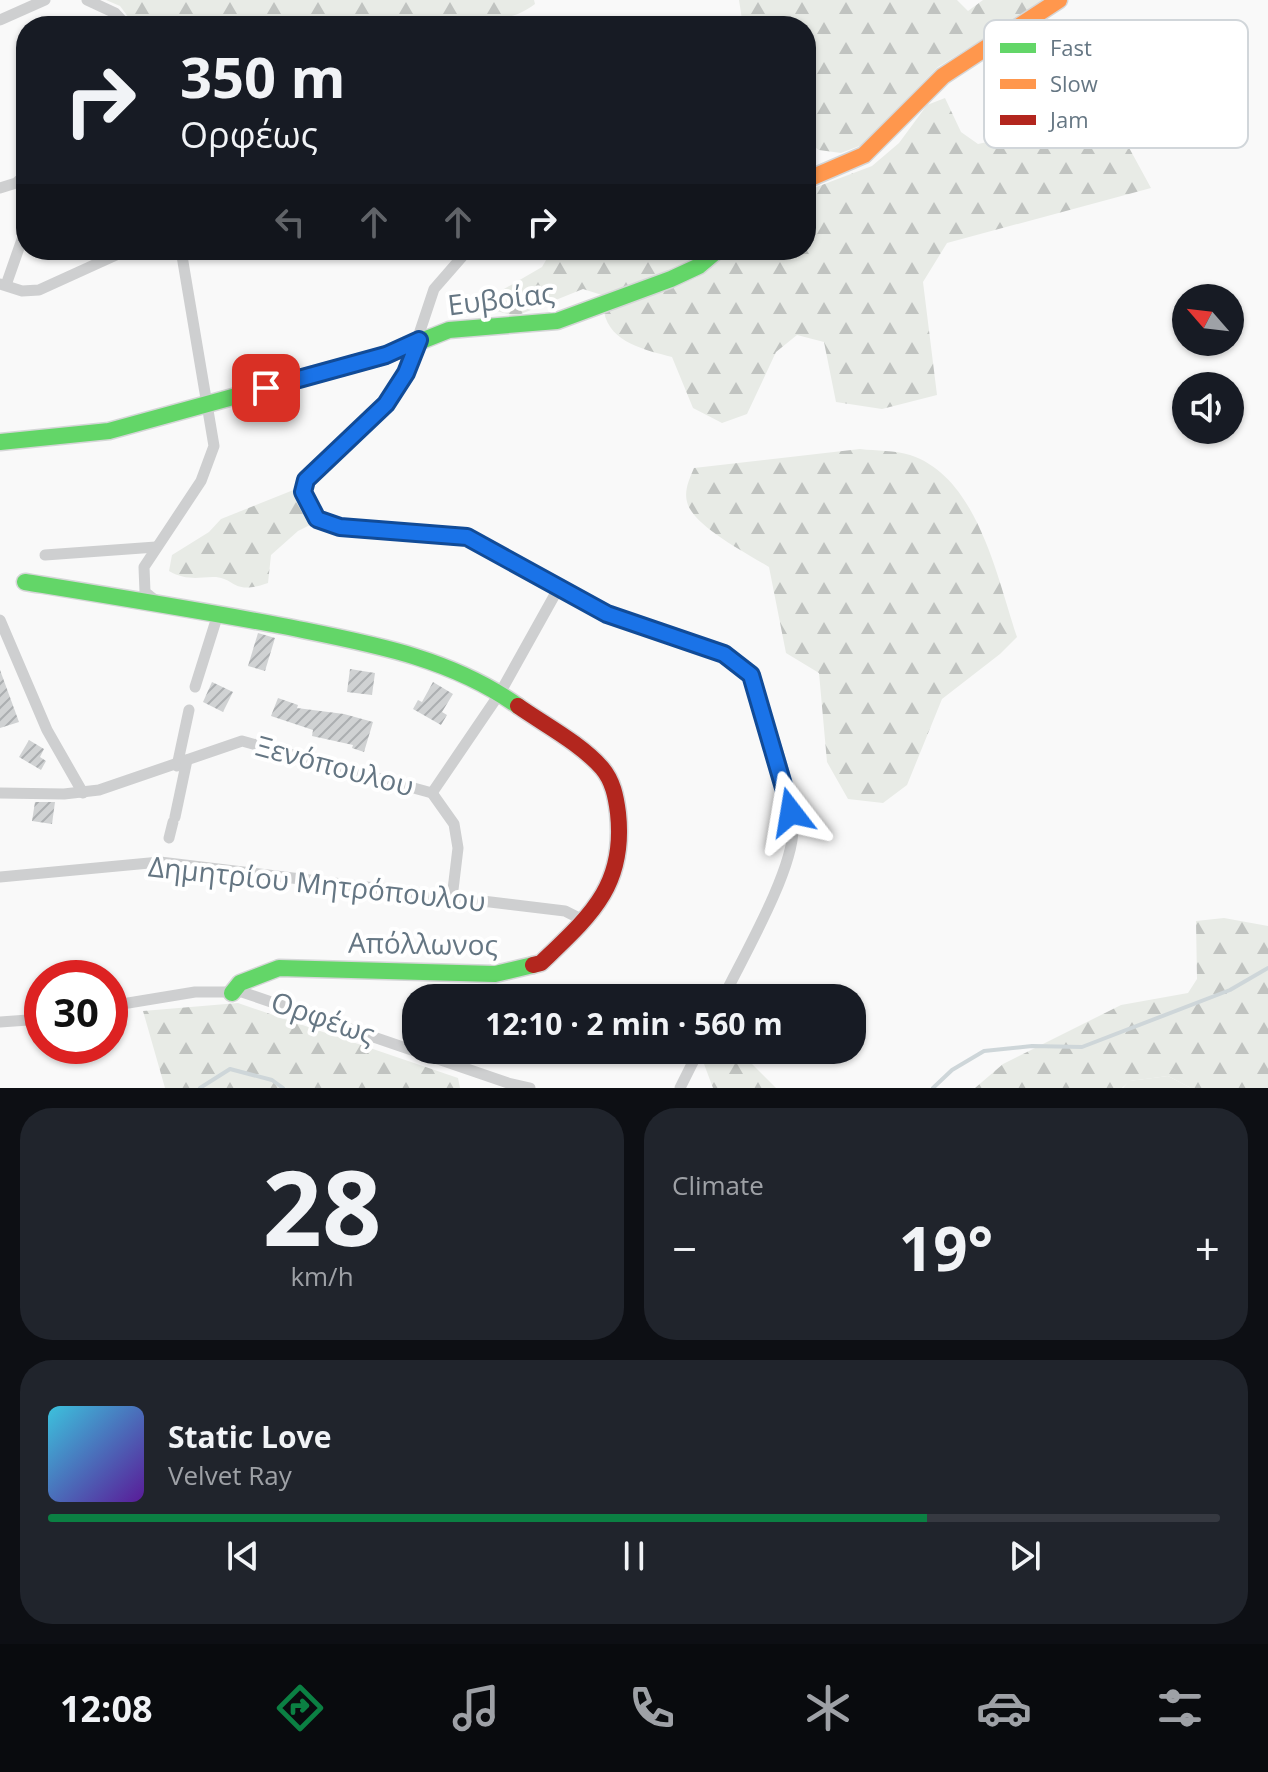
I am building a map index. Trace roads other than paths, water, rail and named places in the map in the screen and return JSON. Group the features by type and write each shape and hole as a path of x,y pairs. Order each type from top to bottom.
{"street":[{"path":"0,20 45,0"},
{"path":"87,0 118,16"},
{"path":"1028,20 1059,0"},
{"path":"816,176 864,155 943,76 984,49"},
{"path":"16,252 3,284 22,291 39,290 105,260"},
{"path":"164,606 145,592 142,579 144,567 201,481 214,446 183,260"},
{"path":"459,260 434,289 406,373 386,404 306,480 303,492 307,504 317,519 326,524 467,537 558,589 624,621 705,645 741,664 751,675 787,791 793,831 783,871 730,984"},
{"name":"Ευβοίας","path":"0,442 95,434 386,355 457,328 557,321 671,279 706,260"},
{"path":"45,555 156,547"},
{"name":"Απόλλωνος","path":"25,582 218,614 411,652 500,693 587,755 603,769 615,791 621,842 616,869 603,898 585,921 541,963 520,971 495,974 279,968 240,983 232,993"},
{"path":"432,793 500,693 558,589"},
{"path":"195,687 218,614"},
{"path":"0,620 47,730 83,793"},
{"path":"169,838 189,710"},
{"name":"Ξενόπουλου","path":"0,793 83,793 242,741 432,793 454,824 458,848 452,898"},
{"name":"Δημητρίου Μητρόπουλου","path":"0,877 160,862 565,911 585,921"},
{"name":"Ορφέως","path":"128,1003 195,992 259,996 530,1088"},
{"path":"0,1022 24,1020"},
{"path":"680,1088 692,1064"}],"waterway":[{"path":"933,1088 952,1070 984,1051 1032,1046 1082,1047 1230,990 1268,968"},
{"path":"200,1088 230,1069 272,1080 283,1088"}]}
